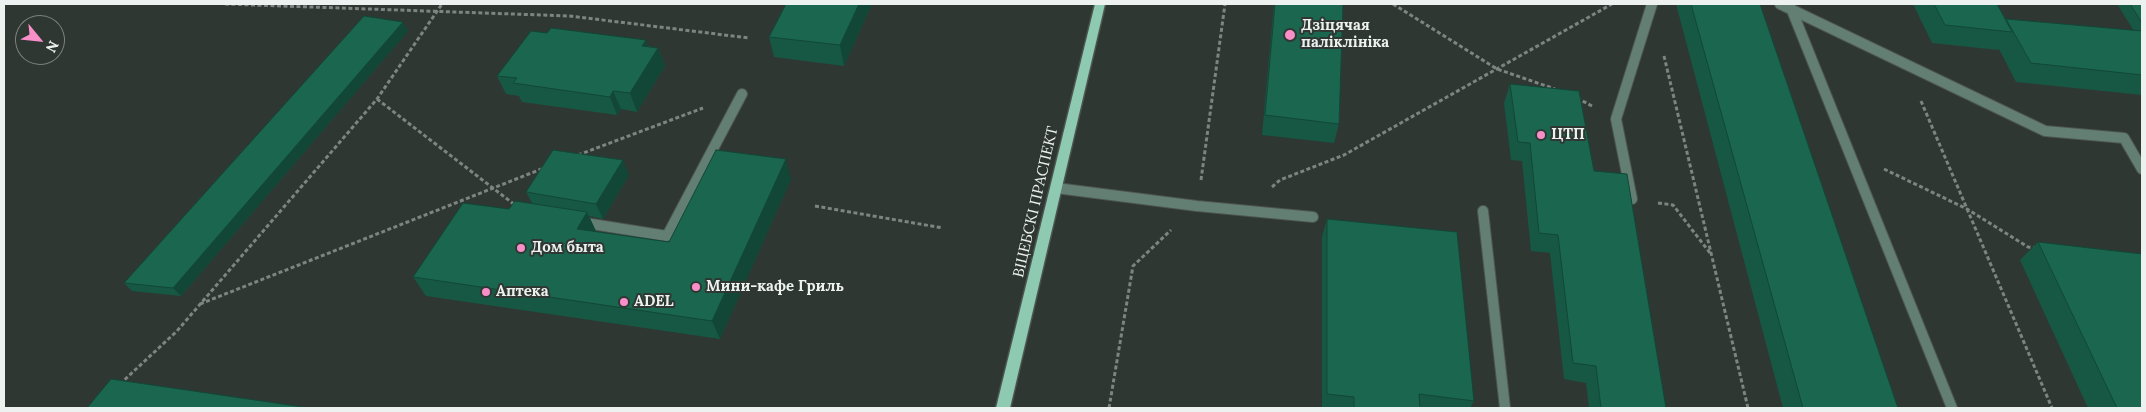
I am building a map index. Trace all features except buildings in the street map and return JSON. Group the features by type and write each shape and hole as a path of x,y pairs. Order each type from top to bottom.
{"main road":[{"name":"ВІЦЕБСКІ ПРАСПЕКТ","path":"1003,408 1100,4"}],"lane":[{"path":"1632,199 1616,119 1652,4"},
{"path":"1780,4 2045,131 2124,138 2142,169"},
{"path":"1791,8 1952,408"},
{"path":"564,219 667,236 742,94"},
{"path":"1056,188 1245,211 1313,217"},
{"path":"1483,211 1505,408"}],"path":[{"path":"226,4 570,16 749,38"},
{"path":"114,389 177,330 377,99 442,4"},
{"path":"1393,4 1496,69 1557,90"},
{"path":"1245,211 1280,180 1344,155 1612,4"},
{"path":"1663,52 1748,408"},
{"path":"1905,64 2052,408"},
{"path":"575,156 742,94"},
{"path":"1574,96 1616,119"},
{"path":"377,99 520,208"},
{"path":"1849,153 1967,209 2028,247 2037,249"},
{"path":"200,304 548,166"},
{"path":"1632,199 1674,205 1712,254"},
{"path":"815,206 943,228"}],"place":[{"name":"Дзіцячая паліклініка","path":"1290,35"},
{"name":"ЦТП","path":"1541,135"},
{"name":"Дом быта","path":"521,248"},
{"name":"Мини-кафе Гриль","path":"696,287"},
{"name":"Аптека","path":"486,292"},
{"name":"ADEL","path":"624,302"}]}
